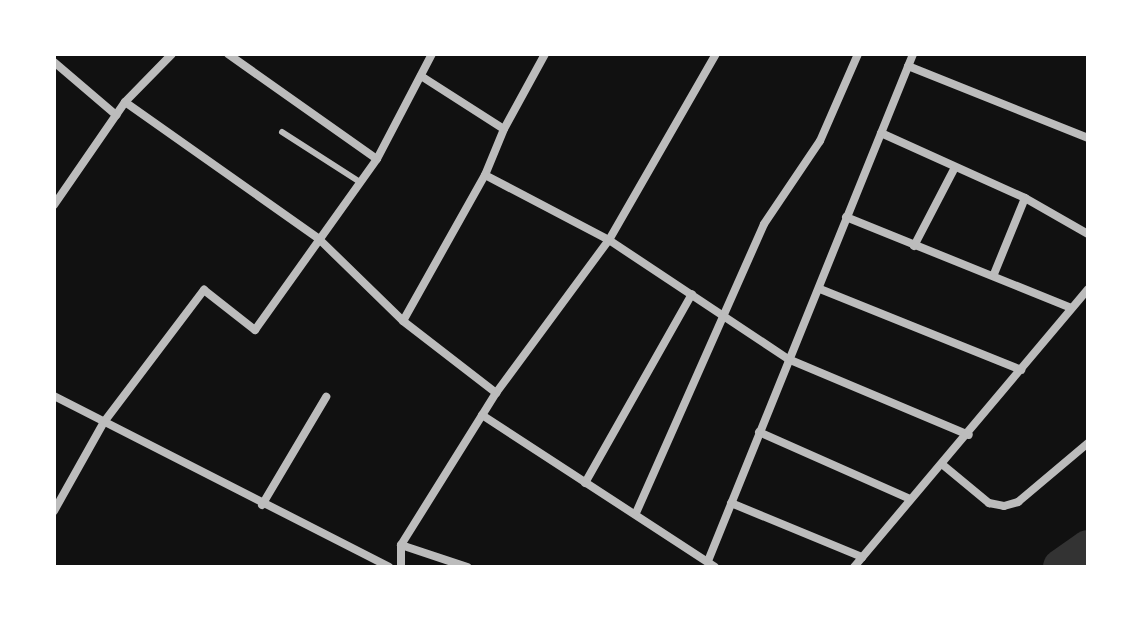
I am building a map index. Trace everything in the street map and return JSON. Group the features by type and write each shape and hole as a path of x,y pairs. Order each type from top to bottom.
{"street":[{"path":"54,205 125,102 172,54"},
{"path":"228,54 377,159"},
{"path":"54,511 104,422 204,290 255,330 377,159 432,54"},
{"path":"403,321 485,175 504,129 545,54"},
{"path":"401,567 401,545 496,393 609,240 716,54"},
{"path":"636,513 722,312 764,224 820,141 858,54"},
{"path":"482,415 711,564 759,432 820,289 913,54"},
{"path":"54,62 116,115"},
{"path":"908,66 1088,138"},
{"path":"421,76 504,129"},
{"path":"125,102 319,239 403,321 496,393"},
{"path":"881,133 954,169 1025,198 1088,234"},
{"path":"914,246 954,169"},
{"path":"485,175 609,240 722,312 788,359 969,435"},
{"path":"994,274 1025,198"},
{"path":"846,217 914,246 994,274 1071,308"},
{"path":"820,289 1021,370"},
{"path":"854,567 910,499 969,435 1088,289"},
{"path":"585,483 692,294"},
{"path":"54,396 262,505 389,567"},
{"path":"262,505 326,397"},
{"path":"759,432 910,499"},
{"path":"943,465 989,503 1004,506 1018,502 1088,443"},
{"path":"731,503 862,557"},
{"path":"401,545 467,567"}],"lane":[{"path":"282,132 360,182"}],"waterway":[{"path":"1061,567 1088,548"}]}
